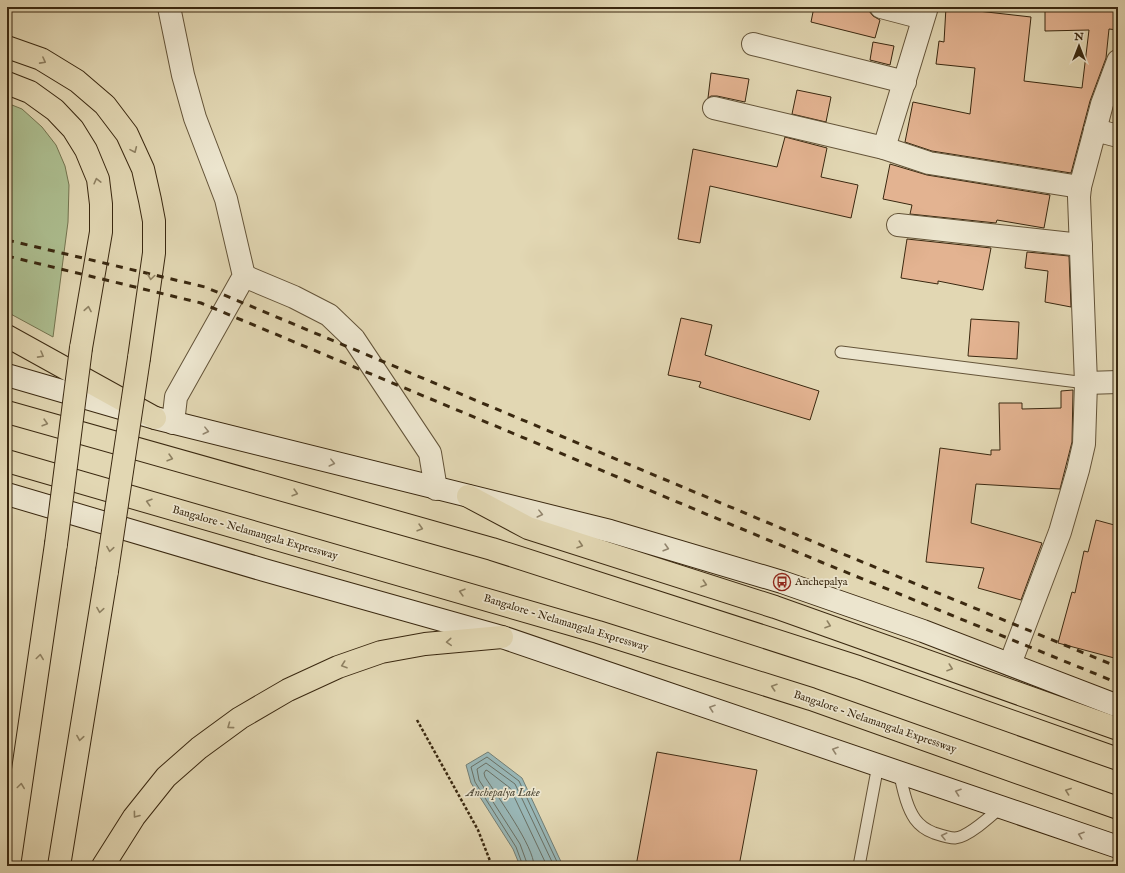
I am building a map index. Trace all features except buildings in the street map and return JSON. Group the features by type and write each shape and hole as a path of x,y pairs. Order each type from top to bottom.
{"highway":[{"path":"7,47 41,59 77,81 105,105 127,134 143,169 154,221 154,253 139,358 107,571 59,866"},
{"path":"7,83 30,92 55,110 73,130 86,150 98,179 102,232 81,348 56,544 9,866"},
{"path":"7,336 164,420"},
{"path":"7,412 492,548 858,667 1118,759"},
{"name":"Bangalore - Nelamangala Expressway","path":"7,462 598,632 810,699 1118,808"},
{"path":"468,496 528,528 775,607 1118,729"},
{"path":"103,866 134,817 166,777 199,748 240,718 288,690 338,667 381,652 425,644 502,637"}],"street":[{"path":"164,420 244,276 226,199 193,111 183,75 169,7"},
{"path":"881,7 925,13 884,148"},
{"path":"753,44 905,82"},
{"path":"1010,664 1060,532 1084,444 1086,383 1079,197 1080,187 1102,104 1118,61"},
{"path":"714,108 884,148 929,163 1080,187"},
{"path":"1095,130 1118,136"},
{"path":"898,225 1081,245"},
{"path":"244,276 330,315 354,339 430,453 436,489"},
{"path":"7,376 164,420 436,489 610,531 782,582 923,630 1118,706"},
{"path":"1086,383 1118,382"},
{"path":"7,494 264,570 502,637 1118,847"}],"lane":[{"path":"842,352 1086,383"},
{"path":"859,866 878,765"},
{"path":"900,772 906,798 915,819 921,827 937,834 956,838 976,828 1001,807"}],"path":[{"path":"417,720 478,830 492,866"}],"green space":[{"path":"7,103 22,109 42,127 56,145 65,166 69,185 68,222 53,337 7,312"}],"water":[{"name":"Anchepalya Lake","path":"488,752 522,778 563,866 520,866 513,849 471,783 466,765"}],"railway":[{"path":"7,240 205,287 826,547 1118,667"},
{"path":"7,256 201,303 821,562 1118,683"}],"place":[{"name":"Anchepalya","path":"782,582"}]}
